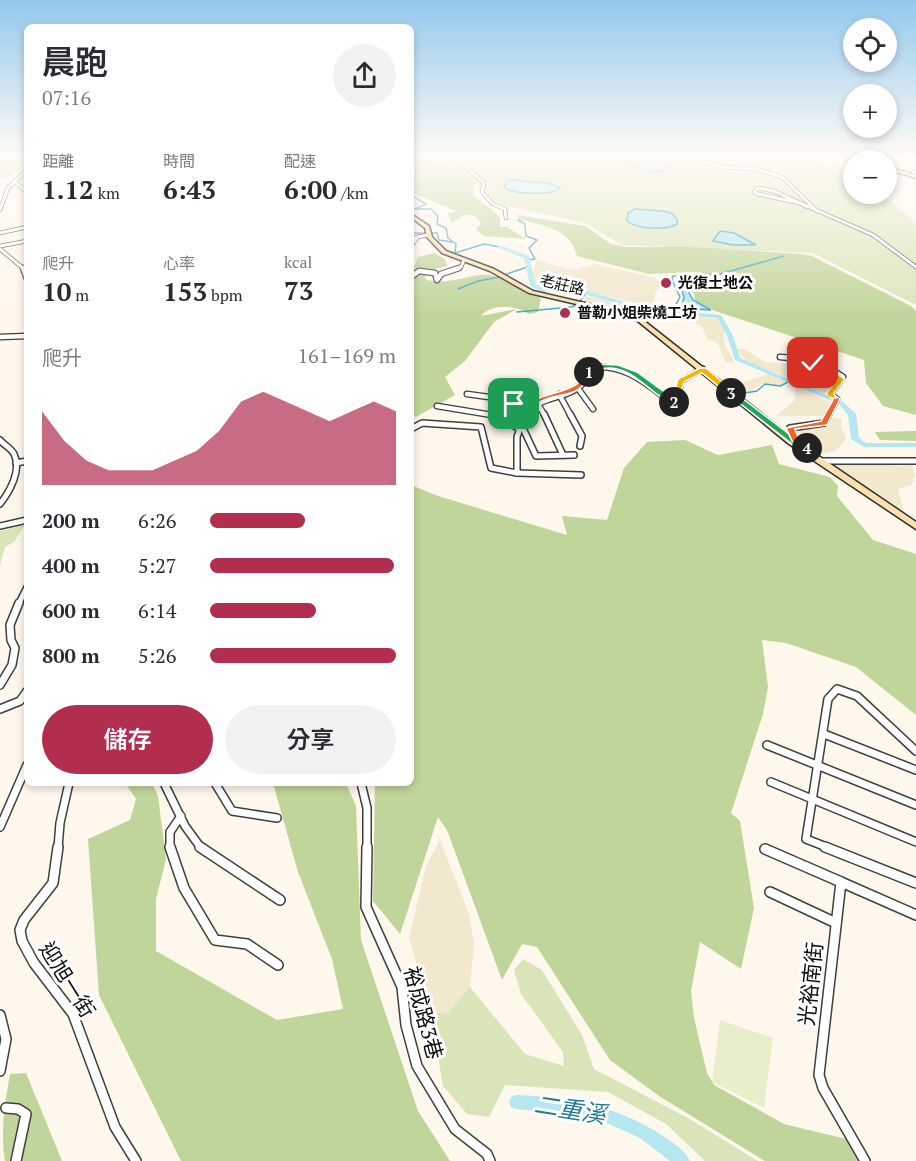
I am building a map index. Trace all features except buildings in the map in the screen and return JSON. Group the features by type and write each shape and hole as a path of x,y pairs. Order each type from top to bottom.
{"street":[{"path":"503,208 506,218"},
{"path":"810,208 891,246 916,267"},
{"name":"老莊路","path":"414,217 427,227 429,234 440,248 503,276 531,292 626,314 641,321 703,369 766,423 916,526"},
{"path":"0,233 24,228"},
{"path":"414,242 417,238 429,234"},
{"path":"0,248 24,242"},
{"path":"0,248 24,270"},
{"path":"414,275 421,271 435,273 437,280 441,274 461,267 464,260"},
{"path":"0,337 24,336"},
{"path":"822,353 817,360 842,376 842,379"},
{"path":"780,357 811,361 842,379"},
{"path":"517,473 519,464 515,450 520,426 526,412 536,401 577,387 587,379 592,367 618,367 634,373 672,403 678,397 681,381 703,369"},
{"path":"812,456 795,439 790,428 824,423 835,401 830,394 842,379"},
{"path":"577,387 593,409"},
{"path":"467,394 503,399 526,412"},
{"path":"559,394 582,436 580,446"},
{"path":"536,401 554,432 562,455"},
{"path":"437,406 495,414 520,426 536,456 574,455"},
{"path":"414,427 422,423 481,427 487,437 486,455 491,468 502,472 581,475"},
{"path":"0,440 13,451 16,463 10,487 0,504"},
{"path":"820,461 861,458 885,462 916,461"},
{"path":"16,463 24,462"},
{"path":"0,526 24,521"},
{"path":"0,686 12,665 15,648 7,638 7,629 24,593"},
{"path":"916,751 857,696 837,689 828,699 806,839 916,883"},
{"path":"0,709 20,701 24,696"},
{"path":"824,734 916,770"},
{"path":"767,745 916,805"},
{"path":"0,827 24,772"},
{"path":"771,782 916,842"},
{"name":"迎旭一街","path":"68,786 60,825 58,862 51,888 36,908 24,918 20,929 28,956 57,989 73,1014 104,1100 136,1161"},
{"path":"166,786 203,851 280,900"},
{"path":"217,786 232,811 277,818"},
{"name":"裕成路3巷","path":"362,786 367,808 366,907 402,987 406,1025 417,1066 455,1129 487,1154 490,1161"},
{"path":"181,816 170,832 170,848 176,871 185,884 194,910 215,940 247,944 278,965"},
{"path":"765,849 916,915"},
{"name":"光裕南街","path":"841,882 819,1075 822,1088 865,1161"},
{"path":"770,892 836,923"},
{"path":"0,1015 6,1039 0,1071"},
{"path":"6,1108 18,1109 27,1114 16,1161"}],"shaded area":[{"path":"536,260 573,270 596,264 652,277 662,282 654,296 656,308 570,287 537,286 533,273"},
{"path":"725,273 741,274 750,281 750,285 718,288 705,277"},
{"path":"587,296 652,312 641,318 583,301"},
{"path":"658,314 717,319 724,331 724,343 735,363 725,362 718,343 707,339 702,327 688,318 680,319"},
{"path":"736,349 744,349 765,362 815,366 839,379 826,394 748,363"},
{"path":"769,374 784,381 779,385 762,384 748,393 736,393 728,387"},
{"path":"796,387 831,402 824,416 776,416 794,401"},
{"path":"830,417 842,419 841,427 846,438 836,451 818,455 792,430 797,427 824,426"},
{"path":"862,462 902,466 912,464 915,476 911,485 898,489 904,513 831,465"},
{"path":"440,840 469,914 474,943 470,987 448,1013 431,1014 409,938 426,866"}],"green space":[{"path":"449,208 489,208 500,217 500,227 507,227 526,239 484,236 476,229 481,224 475,216 464,216 452,223 448,213 458,212"},
{"path":"518,208 899,208 916,223 916,305 813,253 622,245 585,223"},
{"path":"517,215 585,226 611,244 627,247 691,247 812,256 911,306 916,311 916,415 883,406 866,383 864,360 715,311 695,300 694,294 687,287 677,286 681,281 699,275 714,281 719,288 750,285 750,281 741,274 725,273 715,277 694,272 649,274 577,256 569,239 562,234 546,226 519,219"},
{"path":"434,253 445,259 447,266 426,271 425,279 443,281 479,275 495,276 528,294 541,298 538,312 529,314 524,311 511,307 497,307 485,312 481,316 517,309 494,322 465,361 445,377 455,395 416,417 414,416 414,267 418,257"},
{"path":"916,431 916,441 880,440 875,432"},
{"path":"685,440 718,455 772,445 779,464 830,477 838,486 837,496 873,540 916,554 916,715 856,667 786,643 762,640 768,687 763,714 731,813 740,821 754,908 741,969 700,942 691,991 694,1018 707,1073 714,1085 784,1124 846,1139 860,1161 765,1161 659,1096 610,1060 537,947 522,944 502,980 447,830 438,817 400,934 373,901 375,786 414,786 414,486 438,496 567,535 562,516 607,520 624,468 647,442"},
{"path":"24,525 14,542 5,547 0,565 0,531"},
{"path":"127,786 153,786 158,796 166,859 156,899 156,951 277,1020 343,1009 332,959 298,872 274,786 347,786 356,806 361,940 418,1111 450,1161 181,1161 99,995 88,839 130,820 136,799"},
{"path":"523,959 542,970 582,1035 594,1069 688,1118 758,1161 705,1161 666,1124 608,1092 505,1085 489,1117 467,1114 443,1086 431,1014 448,1013 470,987 525,1054 564,1066 563,1052 521,994 514,970"},
{"path":"720,1020 773,1038 764,1108 712,1082"},
{"path":"26,1073 62,1161 5,1161 3,1129 10,1074"}],"water":[{"path":"635,209 671,213 677,219 677,224 659,228 637,226 627,221 628,213"},
{"path":"720,231 734,233 756,245 733,245 713,241"},
{"path":"681,287 686,287 693,300 711,310 681,308 684,297"}],"waterway":[{"path":"417,208 415,209 431,209 438,216 437,224 446,228 448,238 456,244 455,253 484,244 500,247"},
{"path":"518,220 525,224 526,236 537,240 529,248 535,259 528,260"},
{"path":"414,233 437,233 439,240 452,242"},
{"path":"500,247 527,257 533,286 542,290 573,289 643,309 719,316 730,336 737,359 841,403 852,414 855,439 864,445 916,445"},
{"path":"678,312 675,306 680,297 672,280 673,276 720,274 784,256"},
{"path":"504,275 530,266"},
{"path":"458,289 478,281 500,277"},
{"path":"517,312 571,307 577,305 587,292"},
{"path":"739,394 757,391 765,384 780,386 790,381"},
{"name":"二重溪","path":"516,1102 562,1105 605,1115 645,1133 682,1161"}],"place":[{"name":"光復土地公","path":"666,283"},
{"name":"普勒小姐柴燒工坊","path":"565,313"}],"route":[{"path":"514,404 526,412 536,401 568,392 582,384 587,379 589,370 599,366 618,367 634,373 672,403 678,397 681,381 703,369 766,423 812,456 811,451 795,439 790,428 796,425 824,423 837,399 830,394 842,379 813,363"}]}
